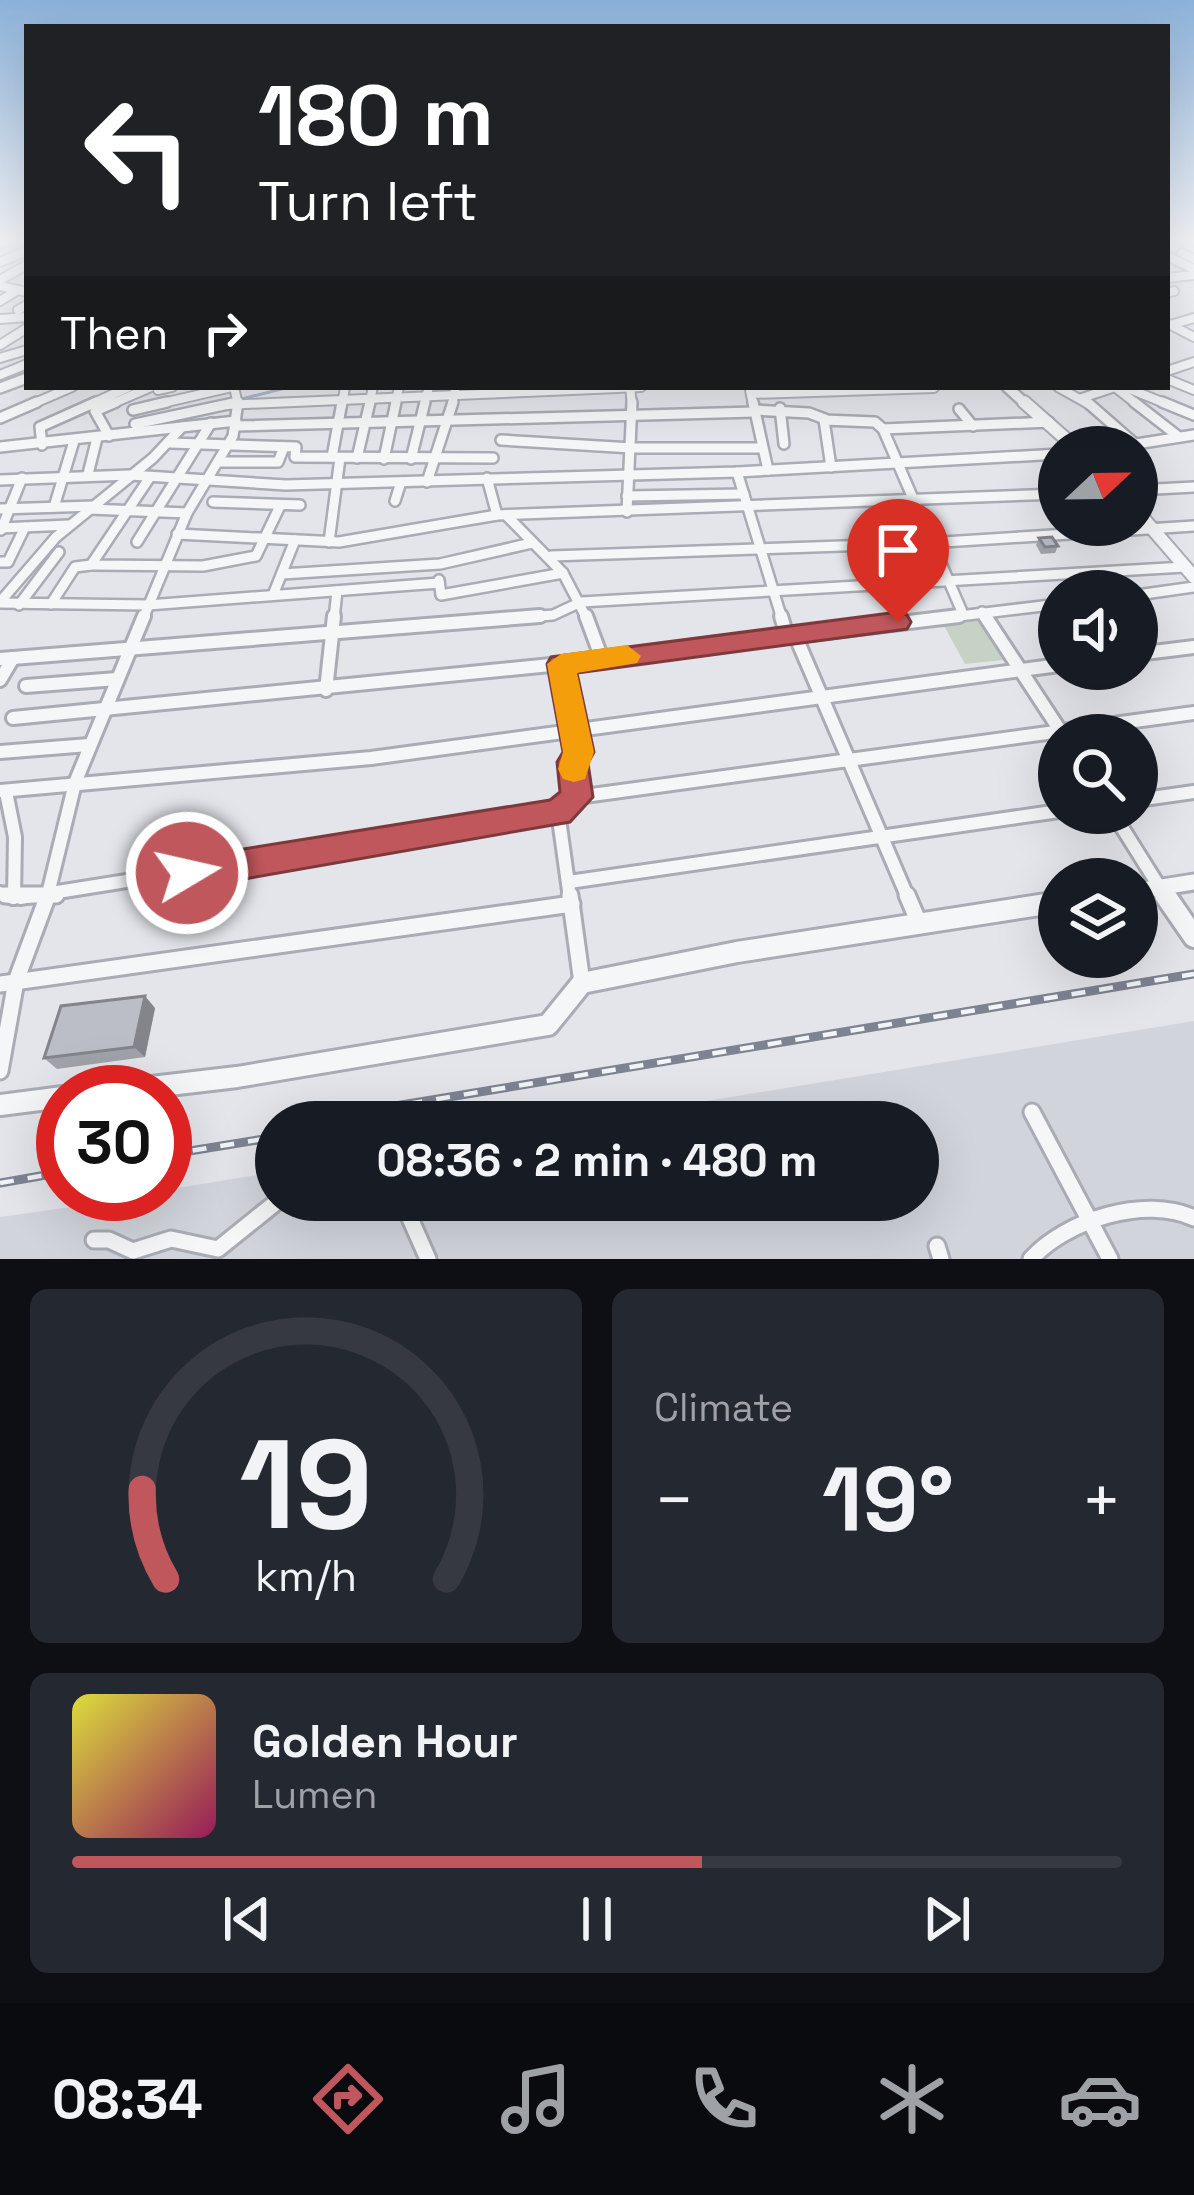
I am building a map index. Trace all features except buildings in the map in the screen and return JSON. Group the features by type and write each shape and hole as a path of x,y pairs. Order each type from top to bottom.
{"street":[{"path":"0,418 64,390"},
{"path":"96,390 100,400"},
{"path":"42,445 39,429 45,424 121,390"},
{"path":"88,475 103,437 95,412 149,390"},
{"path":"156,390 164,403"},
{"path":"133,410 202,390"},
{"path":"0,1071 8,982 48,896 75,783 177,534 228,445 236,423 234,390"},
{"path":"0,447 103,437 238,402 345,392 455,390 428,482"},
{"path":"481,421 482,390"},
{"path":"627,512 634,417 630,390"},
{"path":"768,470 750,390 936,391"},
{"path":"1011,390 1052,426"},
{"path":"1065,390 1082,398 1114,426"},
{"path":"1082,398 1106,390"},
{"path":"1119,390 1179,437"},
{"path":"1132,390 1194,415"},
{"path":"384,459 399,391"},
{"path":"411,459 428,391"},
{"path":"59,392 70,412"},
{"path":"328,542 345,392"},
{"path":"357,458 372,392"},
{"path":"777,393 784,444"},
{"path":"291,426 299,399"},
{"path":"121,400 133,410 136,429"},
{"path":"30,405 45,424"},
{"path":"959,409 973,427"},
{"path":"136,429 211,423 291,426 754,411 875,422 883,429 928,543 963,614"},
{"path":"825,419 831,467"},
{"path":"883,429 1048,422"},
{"path":"137,542 211,423"},
{"path":"0,603 70,525 170,443 182,427"},
{"path":"54,508 77,441 74,428"},
{"path":"1158,440 1194,435"},
{"path":"501,440 632,448 761,448"},
{"path":"170,443 297,448 295,457 494,458"},
{"path":"218,462 278,462 284,447"},
{"path":"0,480 130,475 286,485 428,482 1038,455"},
{"path":"737,472 772,590 919,923"},
{"path":"91,565 150,477"},
{"path":"22,478 0,529 70,525"},
{"path":"487,478 501,515 551,556 563,573 581,602 602,659"},
{"path":"395,501 400,482"},
{"path":"1158,489 1194,487"},
{"path":"627,496 744,494"},
{"path":"177,534 328,542 501,515 1038,495"},
{"path":"213,502 299,505"},
{"path":"51,604 75,567 164,567 256,556 280,506"},
{"path":"5,509 92,507 187,514"},
{"path":"0,562 8,562 25,526"},
{"path":"1158,529 1194,526"},
{"path":"551,556 1038,536"},
{"path":"1158,536 1191,572"},
{"path":"273,595 295,540"},
{"path":"282,574 440,564 532,544"},
{"path":"19,604 58,552"},
{"path":"440,564 441,595 563,573"},
{"path":"0,680 7,658 553,615 581,602 1191,572"},
{"path":"0,603 148,605 439,583"},
{"path":"1158,592 1194,587"},
{"path":"326,690 337,591"},
{"path":"13,718 326,690 1038,606"},
{"path":"982,612 1049,714"},
{"path":"1158,651 1194,646"},
{"path":"561,664 574,729 577,797"},
{"path":"1038,668 371,758 3,791 15,837 7,896 48,896 558,812 577,797 1038,737"},
{"path":"26,686 117,679"},
{"path":"1158,719 1194,713"},
{"path":"0,752 89,745"},
{"path":"1158,797 1194,792"},
{"path":"558,812 582,983"},
{"path":"569,882 1038,814"},
{"path":"1126,834 1194,937"},
{"path":"1160,888 1194,882"},
{"path":"8,982 572,904"},
{"path":"192,1082 548,1025 582,983 1038,905"},
{"path":"0,1105 36,1100"},
{"path":"1032,1112 1111,1259"},
{"path":"1030,1259 1037,1249 1092,1223 1159,1207 1194,1218"},
{"path":"94,1240 133,1251 171,1239 218,1249 255,1219"},
{"path":"411,1221 428,1259"}],"shaded area":[{"path":"980,620 1003,660 965,664 943,624"},
{"path":"1194,1021 1194,1259 0,1259 0,1217 36,1212 36,1221 192,1221 192,1186 255,1175 255,1221 939,1221 939,1101 707,1101"}],"waterway":[{"path":"242,399 277,390"}],"railway":[{"path":"425,1101 1194,974"},
{"path":"192,1151 255,1140"},
{"path":"0,1183 36,1177"}],"slow traffic":[{"path":"574,769 578,752 561,664 627,656"}],"route":[{"path":"187,873 558,812 577,797 573,762 578,752 561,664 898,622"}]}
